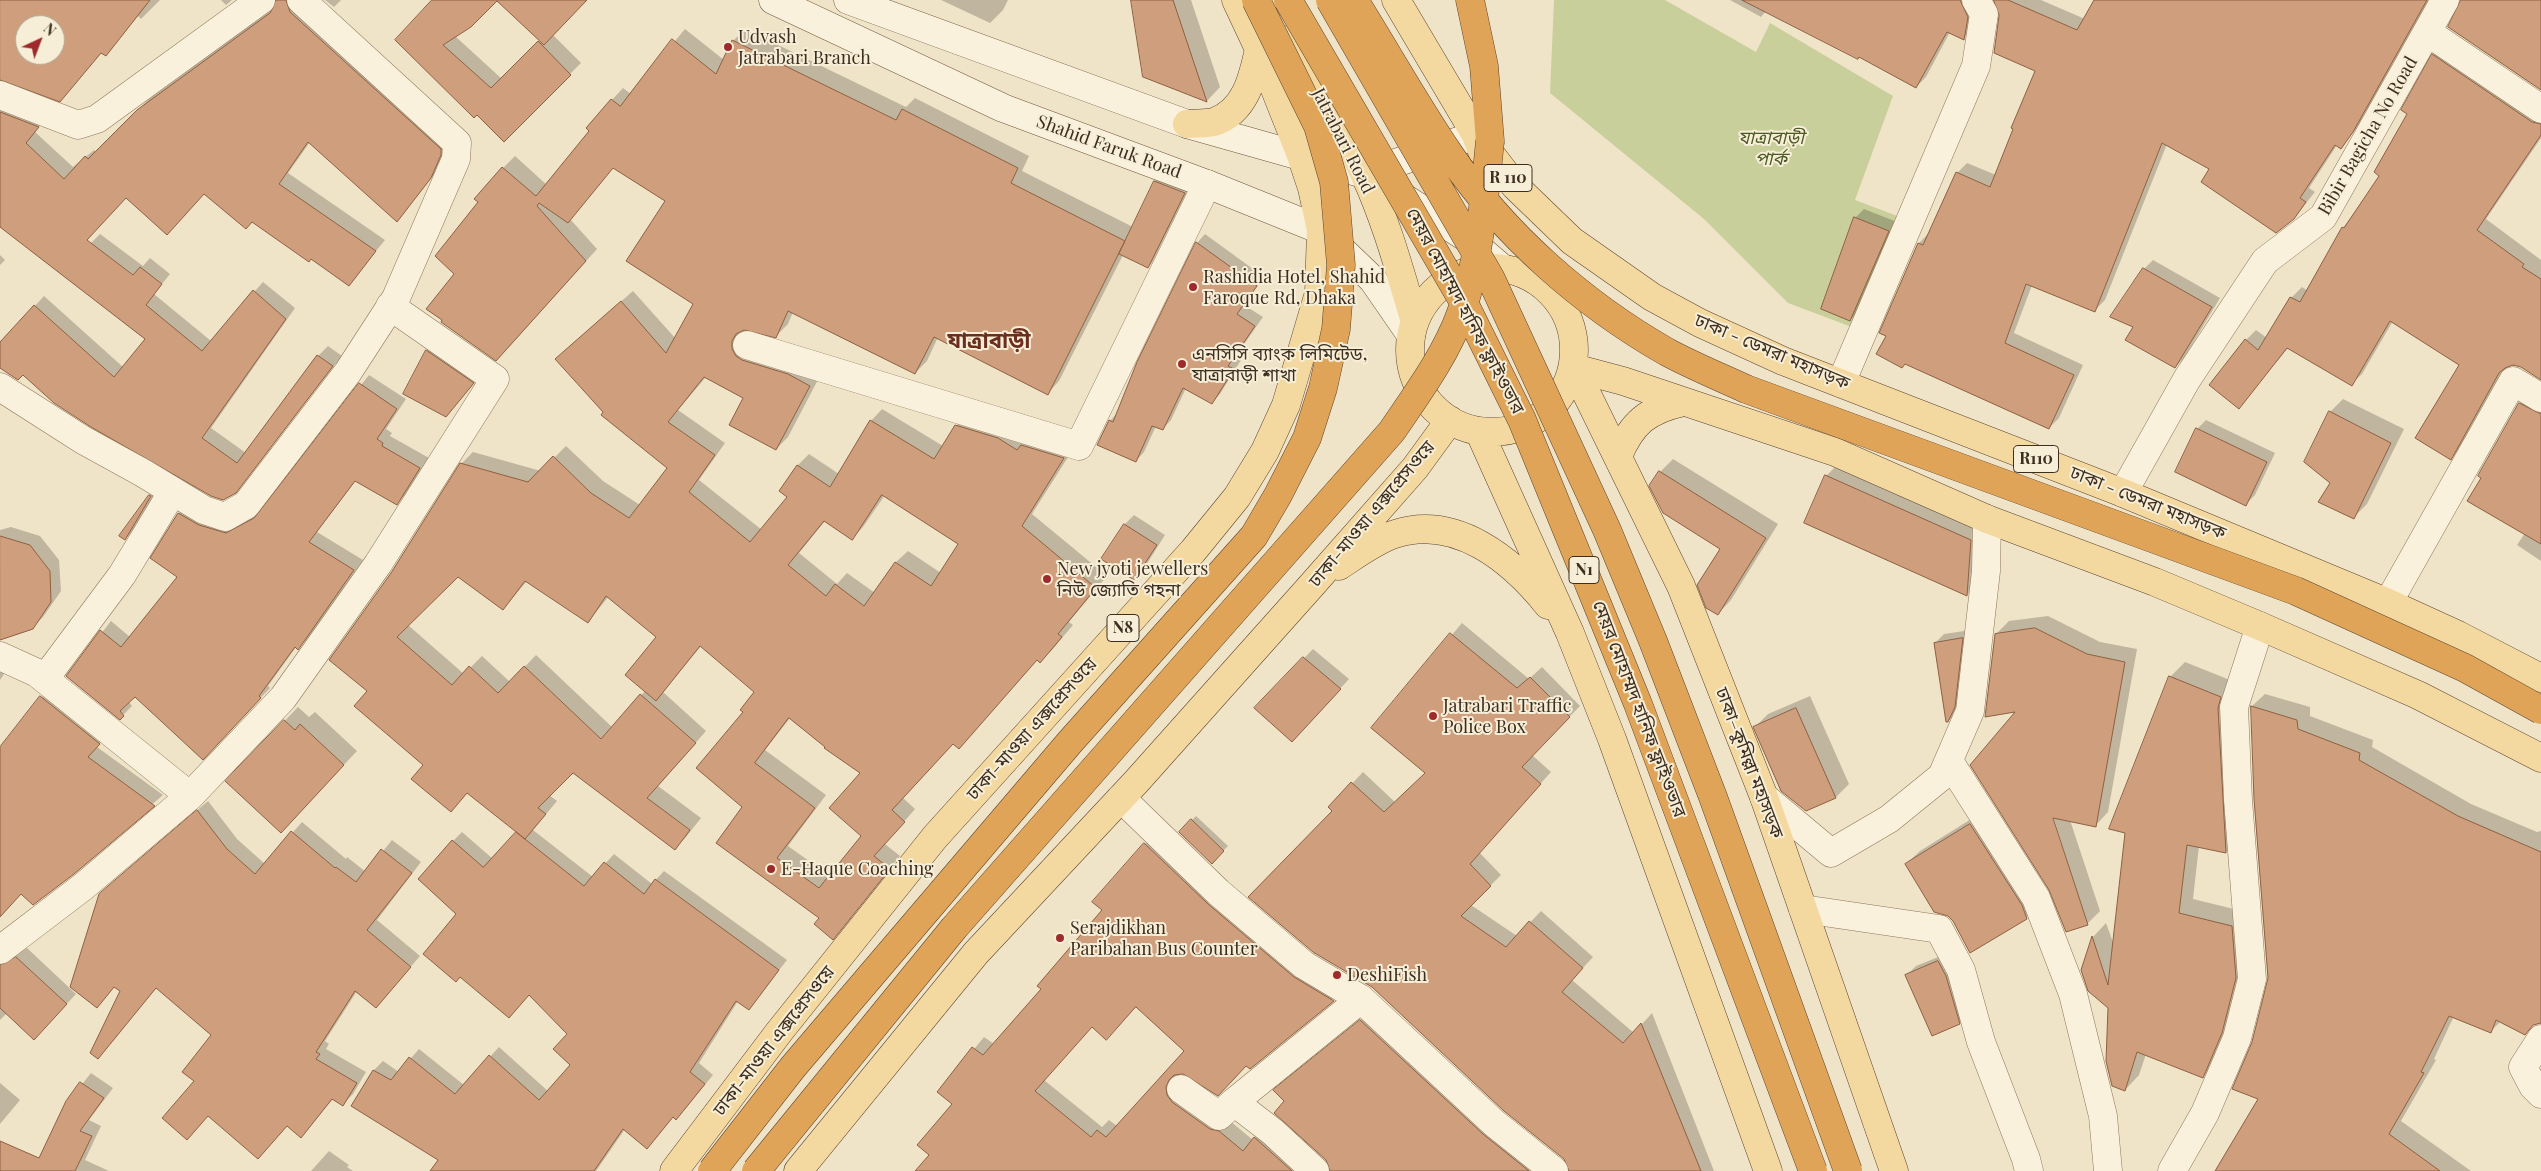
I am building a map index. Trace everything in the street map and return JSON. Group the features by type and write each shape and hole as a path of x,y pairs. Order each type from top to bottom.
{"highway":[{"path":"712,1171 793,1067 1070,742 1254,536 1278,495 1306,438 1323,388 1336,328 1341,265 1335,191 1318,126 1257,0"},
{"name":"মেয়র মোহাম্মদ হানিফ ফ্লাইওভার","path":"1288,0 1462,299 1522,420 1638,704 1813,1171"},
{"name":"মেয়র মোহাম্মদ হানিফ ফ্লাইওভার","path":"1330,0 1491,279 1607,530 1653,641 1713,797 1848,1171"},
{"path":"1354,0 1450,155 1485,200 1526,245 1572,287 1618,321 1668,352 1746,389 2296,591 2465,668 2541,710"},
{"path":"756,1171 954,928 1392,431 1427,380 1460,314 1473,268 1482,220 1490,141 1484,66 1470,0"}],"main road":[{"name":"ঢাকা-মাওয়া এক্সপ্রেসওয়ে","path":"674,1171 779,1032 935,837 1193,550 1237,497 1269,443 1286,405 1304,350 1319,294 1321,230 1312,188 1301,155 1259,49 1236,0"},
{"name":"Jatrabari Road","path":"1257,0 1281,29 1325,102 1364,174 1391,246 1413,328"},
{"path":"1396,0 1476,135 1514,272"},
{"path":"1187,124 1214,122 1230,112 1244,97 1252,78 1259,49"},
{"name":"R 110","path":"1476,135 1515,186 1546,217"},
{"name":"ঢাকা - ডেমরা মহাসড়ক","path":"1546,217 1572,241 1652,297 1700,323 1783,361 2123,493 2388,603 2458,635 2541,678"},
{"path":"1481,268 1514,272 1547,289 1564,309 1575,339 1574,368 1557,401 1541,417 1523,427 1509,430 1479,431 1450,420 1437,410 1417,383 1412,368 1413,328 1425,302 1440,286 1459,275 1481,268"},
{"path":"1574,368 1622,381 1835,452 1987,519 2155,582 2260,626 2418,695 2541,758"},
{"name":"ঢাকা–কুমিল্লা মহাসড়ক","path":"1574,368 1681,586 1764,797 1894,1171"},
{"path":"1618,456 1625,440 1637,423 1663,406 1683,402"},
{"name":"ঢাকা-মাওয়া এক্সপ্রেসওয়ে","path":"798,1171 976,954 1121,798 1415,468 1450,420"},
{"name":"N1","path":"1479,431 1570,633 1630,788 1768,1171"},
{"path":"1310,586 1355,555 1395,534 1431,528 1464,535 1502,559 1530,582 1570,633"}],"street":[{"path":"0,95 78,125 97,118 261,0"},
{"path":"0,387 83,440 204,510 225,517 246,505 348,372 396,298 456,159 457,143 300,0"},
{"name":"Shahid Faruk Road","path":"773,0 1003,108 1207,184 1321,230 1373,280 1413,328"},
{"path":"848,0 1187,124 1364,174 1466,238 1514,272"},
{"path":"1841,383 1976,66 1984,14 1976,0"},
{"name":"Bibir Bagicha No Road","path":"2123,493 2187,379 2265,261 2323,217 2445,0"},
{"path":"2427,32 2541,109"},
{"path":"1364,174 1476,135"},
{"path":"747,345 1079,446 1207,184"},
{"path":"0,950 84,886 190,796 283,698 378,564 496,379 390,306"},
{"path":"2388,603 2513,381 2541,398"},
{"path":"0,656 46,677 68,650 122,575 173,491"},
{"path":"1764,797 1831,853 1889,819 1942,776 1970,711 1986,571 1987,519"},
{"path":"2172,1171 2205,1113 2237,1038 2252,979 2238,800 2234,707 2260,626"},
{"path":"37,673 190,796"},
{"path":"1949,761 2036,898 2073,994 2103,1116 2108,1171"},
{"path":"1121,798 1218,892 1304,965 1361,999 1494,1123 1554,1171"},
{"path":"1803,909 1939,930 1960,970 1981,1042 2029,1171"},
{"path":"1181,1089 1219,1116 1361,999"},
{"path":"2541,1038 2522,1067 2533,1086 2541,1094"},
{"path":"1234,1102 1273,1132 1314,1171"}],"green space":[{"name":"যাত্রাবাড়ী পার্ক","path":"1554,0 1665,0 1756,52 1770,23 1893,96 1855,200 1900,217 1857,329 1788,303 1704,219 1550,93"}],"building":[{"path":"0,0 150,0 106,56 101,53 60,102 0,80"},
{"path":"276,0 286,0 290,12 441,149 441,155 431,178 397,222 308,142 279,184 376,251 349,286 311,259 309,262 252,222 246,229 204,194 167,235 126,198 87,240 133,275 140,267 162,284 146,305 202,351 253,290 286,319 202,438 237,463 317,355 333,366 236,493 223,500 211,496 91,427 54,403 23,375 18,380 0,368 0,342 34,305 114,377 145,339 0,227 0,112 39,127 26,143 64,179 85,156 88,159 137,110 270,13"},
{"path":"432,0 587,0 544,45 497,1 471,27 443,45 491,88 538,41 571,75 504,142 477,115 474,118 395,40"},
{"path":"1131,0 1173,0 1207,102 1143,77"},
{"path":"1742,0 1960,0 1968,17 1964,40 1947,32 1916,88 1859,57 1858,59"},
{"path":"1994,0 2008,0 2077,30 2094,0 2427,0 2353,132 2341,149 2335,145 2300,198 2306,202 2294,219 2276,233 2201,182 2209,169 2162,143 2095,312 2026,284 2005,343 2074,375 2049,429 1905,364 1902,368 1876,354 1886,336 1879,333 1918,243 1923,245 1956,172 1990,187 2013,129 2011,128 2035,71 1994,53 1999,16"},
{"path":"2461,0 2541,0 2541,90 2448,27"},
{"path":"672,39 716,74 732,40 896,120 902,109 1018,168 1011,183 1125,241 1048,395 934,337 915,374 788,311 776,338 744,330 736,334 732,341 732,349 736,356 742,360 788,374 810,386 776,450 729,425 743,398 704,377 668,422 715,455 689,492 750,542 787,497 779,491 797,465 830,487 870,420 934,459 955,425 998,438 1017,450 1021,445 1064,458 1022,526 1096,588 1058,634 1062,637 1040,663 1037,660 959,749 953,744 892,810 905,822 874,856 890,869 833,940 814,924 819,918 716,843 742,807 696,768 743,712 740,710 754,692 700,646 656,701 625,675 656,637 606,596 588,623 525,581 503,610 458,577 397,637 452,685 469,666 498,693 524,666 601,739 640,694 696,743 647,798 690,830 675,850 573,773 538,808 546,814 525,839 467,793 451,812 411,779 423,765 354,706 367,691 329,660 391,573 460,463 528,482 553,456 591,493 629,518 667,468 601,415 603,412 555,359 621,301 666,353 693,304 626,261 665,201 613,168 568,223 539,203 537,206 586,261 496,361 426,309 454,274 435,256 478,202 474,199 502,167 536,196 589,131 586,128 611,99 620,106","holes":["882,495 958,544 931,586 895,562 864,606 835,584 826,596 788,565 824,521 852,540","789,718 824,748 860,773 829,808 861,836 819,888 777,858 815,808 755,763"]},
{"path":"2432,54 2532,122 2541,124 2541,135 2477,230 2524,264 2522,267 2541,279 2541,380 2521,367 2513,365 2499,373 2451,460 2415,438 2459,365 2390,321 2352,386 2287,348 2239,409 2209,385 2245,339 2258,350 2290,297 2300,302 2342,227 2344,228 2379,176 2374,172 2407,114 2401,110"},
{"path":"1154,181 1185,193 1148,268 1119,254"},
{"path":"1854,217 1889,231 1850,321 1821,309"},
{"path":"1196,242 1257,286 1237,314 1255,326 1228,366 1234,369 1212,404 1183,388 1163,430 1152,426 1136,462 1097,445 1109,420 1113,422 1137,362"},
{"path":"2143,268 2212,307 2175,368 2125,340 2133,327 2110,317"},
{"path":"426,350 474,383 446,417 403,394"},
{"path":"359,383 397,409 377,439 383,443 382,446 420,468 397,505 355,481 309,542 354,570 298,650 295,647 259,696 261,698 203,760 135,697 120,711 124,716 120,720 66,676 100,630 121,647 177,577 150,558 178,513 199,525 226,533 254,518"},
{"path":"2519,403 2541,414 2541,544 2467,501 2481,478 2478,476"},
{"path":"2329,411 2391,443 2354,519 2318,502 2330,483 2304,462"},
{"path":"2196,428 2267,462 2246,506 2175,472"},
{"path":"1659,471 1766,538 1718,615 1706,608 1697,585 1720,549 1663,513 1649,486"},
{"path":"1825,475 1971,540 1967,596 1804,523"},
{"path":"149,495 151,496 125,540 119,536"},
{"path":"1124,524 1157,545 1134,580 1101,559"},
{"path":"0,536 30,545 50,571 51,602 33,629 0,640"},
{"path":"2035,628 2087,654 2125,662 2096,827 2053,818 2088,925 2066,932 2049,890 1970,765 2015,712 1985,717 1995,634"},
{"path":"1450,633 1517,688 1530,677 1570,717 1522,767 1541,784 1470,864 1491,886 1461,916 1506,947 1529,921 1583,968 1562,992 1623,1043 1641,1023 1701,1171 1569,1171 1564,1159 1504,1111 1372,987 1313,952 1248,897 1332,811 1328,807 1351,782 1384,812 1425,773 1371,728"},
{"path":"1963,638 1955,707 1948,722 1946,722 1934,643"},
{"path":"1303,657 1341,689 1292,742 1254,708"},
{"path":"2169,676 2221,697 2218,708 2226,853 2187,845 2179,913 2232,926 2236,978 2222,1033 2203,1078 2137,1052 2125,1091 2112,1086 2106,1061 2108,1008 2088,991 2081,970 2092,936 2108,985 2125,833 2109,829"},
{"path":"40,696 100,744 88,757 155,806 74,874 33,905 21,894 0,917 0,747"},
{"path":"2251,706 2297,720 2298,729 2360,753 2359,760 2458,816 2541,852 2541,1023 2533,1025 2525,1035 2496,1020 2491,1033 2449,1016 2421,1072 2424,1073 2389,1134 2440,1171 2215,1171 2258,1099 2232,1089 2252,1042 2268,978 2254,799"},
{"path":"1796,708 1836,798 1806,811 1781,791 1753,727"},
{"path":"284,720 295,730 300,724 344,765 281,833 225,781"},
{"path":"197,810 227,849 255,874 291,831 335,868 356,882 381,849 412,873 367,930 411,967 376,1008 355,991 316,1052 320,1054 316,1059 357,1083 343,1106 332,1099 301,1138 287,1126 258,1159 208,1116 187,1140 162,1118 194,1081 182,1072 211,1035 156,988 98,1059 90,1053 120,991 114,987 97,1008 70,987 99,894"},
{"path":"1191,819 1224,851 1212,864 1179,832"},
{"path":"1970,824 2022,905 2027,919 1970,953 1953,921 1948,916 1934,912 1905,864"},
{"path":"516,832 584,886 604,862 644,894 655,879 779,970 749,1010 736,1001 690,1072 705,1084 676,1120 673,1117 647,1149 623,1129 594,1171 430,1171 438,1160 351,1106 373,1070 391,1080 409,1057 455,1094 489,1055 539,1100 570,1065 553,1049 567,1034 529,995 509,1018 460,977 456,982 423,954 456,914 418,879 452,840 483,867"},
{"path":"1144,843 1208,904 1294,977 1334,1001 1250,1069 1246,1066 1218,1096 1183,1074 1174,1075 1166,1087 1167,1095 1172,1102 1210,1129 1219,1131 1243,1151 1254,1137 1292,1171 915,1171 929,1155 917,1145 952,1104 937,1092 972,1047 983,1055 1041,989 1037,986 1102,910 1092,902","holes":["1136,1007 1184,1051 1106,1137 1097,1130 1091,1137 1035,1091 1092,1027 1106,1040"]},
{"path":"16,957 67,1004 34,1040 0,1008 0,965"},
{"path":"1938,961 1946,976 1960,1024 1932,1036 1905,975"},
{"path":"1360,1020 1483,1134 1529,1171 1330,1171 1326,1160 1274,1113 1284,1101 1273,1090"},
{"path":"80,1082 104,1098 80,1131 92,1136 75,1171 0,1171 0,1141 39,1158 66,1101"}],"place":[{"name":"Udvash Jatrabari Branch","path":"728,47"},
{"name":"Rashidia Hotel, Shahid Faroque Rd, Dhaka","path":"1193,287"},
{"name":"এনসিসি ব্যাংক লিমিটেড, যাত্রাবাড়ী শাখা","path":"1182,364"},
{"name":"New jyoti jewellers নিউ জ্যোতি গহনা","path":"1047,579"},
{"name":"Jatrabari Traffic Police Box","path":"1433,716"},
{"name":"E-Haque Coaching","path":"771,869"},
{"name":"Serajdikhan Paribahan Bus Counter","path":"1060,938"},
{"name":"DeshiFish","path":"1337,975"}],"district":[{"name":"যাত্রাবাড়ী","path":"989,341"}]}
